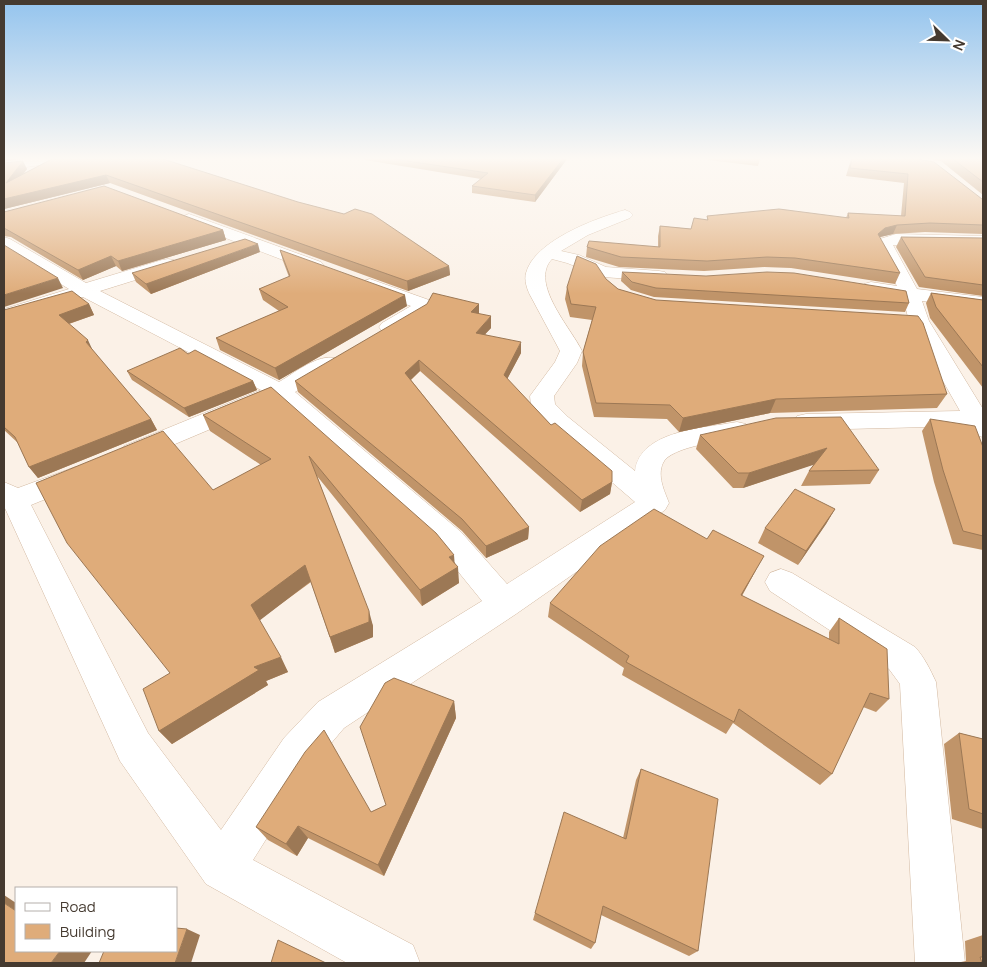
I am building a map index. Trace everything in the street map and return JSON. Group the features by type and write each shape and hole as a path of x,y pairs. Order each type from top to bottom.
{"street":[{"path":"173,213 330,271"},
{"path":"625,216 567,239 547,253 536,270 536,285 572,351 566,363 542,396 543,406 559,423 656,502"},
{"path":"981,422 909,320 911,294 883,243 896,239 983,242"},
{"path":"218,249 246,241"},
{"path":"4,242 84,290 280,391 450,540 504,604"},
{"path":"547,253 573,259 603,272 676,277"},
{"path":"4,315 189,258"},
{"path":"603,272 615,292"},
{"path":"357,281 422,304 420,309 370,338"},
{"path":"852,285 983,303"},
{"path":"346,352 280,391 107,463 10,496 134,747 222,868 395,963"},
{"path":"656,502 647,483 649,463 656,453 670,444 770,424 981,422"},
{"path":"222,868 298,752 332,715 504,604 656,502"},
{"path":"781,582 902,658 910,667 918,682 940,963"}],"building":[{"path":"34,204 153,204 223,230 118,261 111,256 78,270 4,228 4,212"},
{"path":"189,204 306,204 344,214 355,209 372,214 449,266 407,281"},
{"path":"906,204 983,204 983,225 930,223 897,225 885,228 878,234 900,273 795,258 767,257 707,261 621,257 587,247 589,241 660,247 660,226 691,229 694,218 708,220 707,216 779,209 849,218 848,213 905,216"},
{"path":"901,237 983,238 983,285 925,277"},
{"path":"245,239 258,244 146,284 132,273"},
{"path":"4,245 58,278 4,295"},
{"path":"280,250 405,295 275,368 216,338 288,307 259,289 290,276"},
{"path":"577,256 596,264 606,279 618,289 656,300 918,316 923,323 947,394 776,399 683,418 670,405 596,403 583,352 596,307 571,304 567,287"},
{"path":"622,272 706,276 767,272 794,273 906,291 909,303 656,288 632,282"},
{"path":"72,291 89,304 59,315 88,340 86,342 151,419 29,467 15,437 4,427 4,310"},
{"path":"433,293 479,304 471,312 491,316 476,333 521,342 504,375 551,425 555,423 612,471 612,482 582,500 419,360 405,373 529,527 486,546 462,519 295,381 427,304"},
{"path":"931,293 983,300 983,367 936,307"},
{"path":"180,348 188,354 195,350 253,381 184,408 127,371"},
{"path":"271,387 436,533 454,555 449,557 458,567 420,590 309,456 369,611 369,622 330,637 305,565 251,605 281,657 254,667 259,670 159,731 143,689 170,673 67,543 36,483 163,431 213,490 271,459 203,415"},
{"path":"841,417 879,470 809,471 827,448 749,473 738,473 700,435 776,418"},
{"path":"930,419 975,426 983,447 983,536 963,531 943,470"},
{"path":"795,489 835,509 806,551 765,528"},
{"path":"654,509 707,539 713,530 764,556 741,595 839,644 839,618 887,649 889,699 870,693 832,774 739,709 734,722 626,662 629,656 550,603 600,546"},
{"path":"394,678 454,701 378,865 298,826 286,844 256,827 305,752 324,730 371,812 386,805 360,727 385,683"},
{"path":"959,733 983,739 983,814 969,809"},
{"path":"641,769 718,799 698,951 603,906 595,943 535,913 564,812 626,839"},
{"path":"4,903 15,910 15,952 59,952 51,963 4,963"},
{"path":"178,928 187,929 175,963 99,963 104,952 178,952"},
{"path":"278,940 326,963 271,963"}]}
